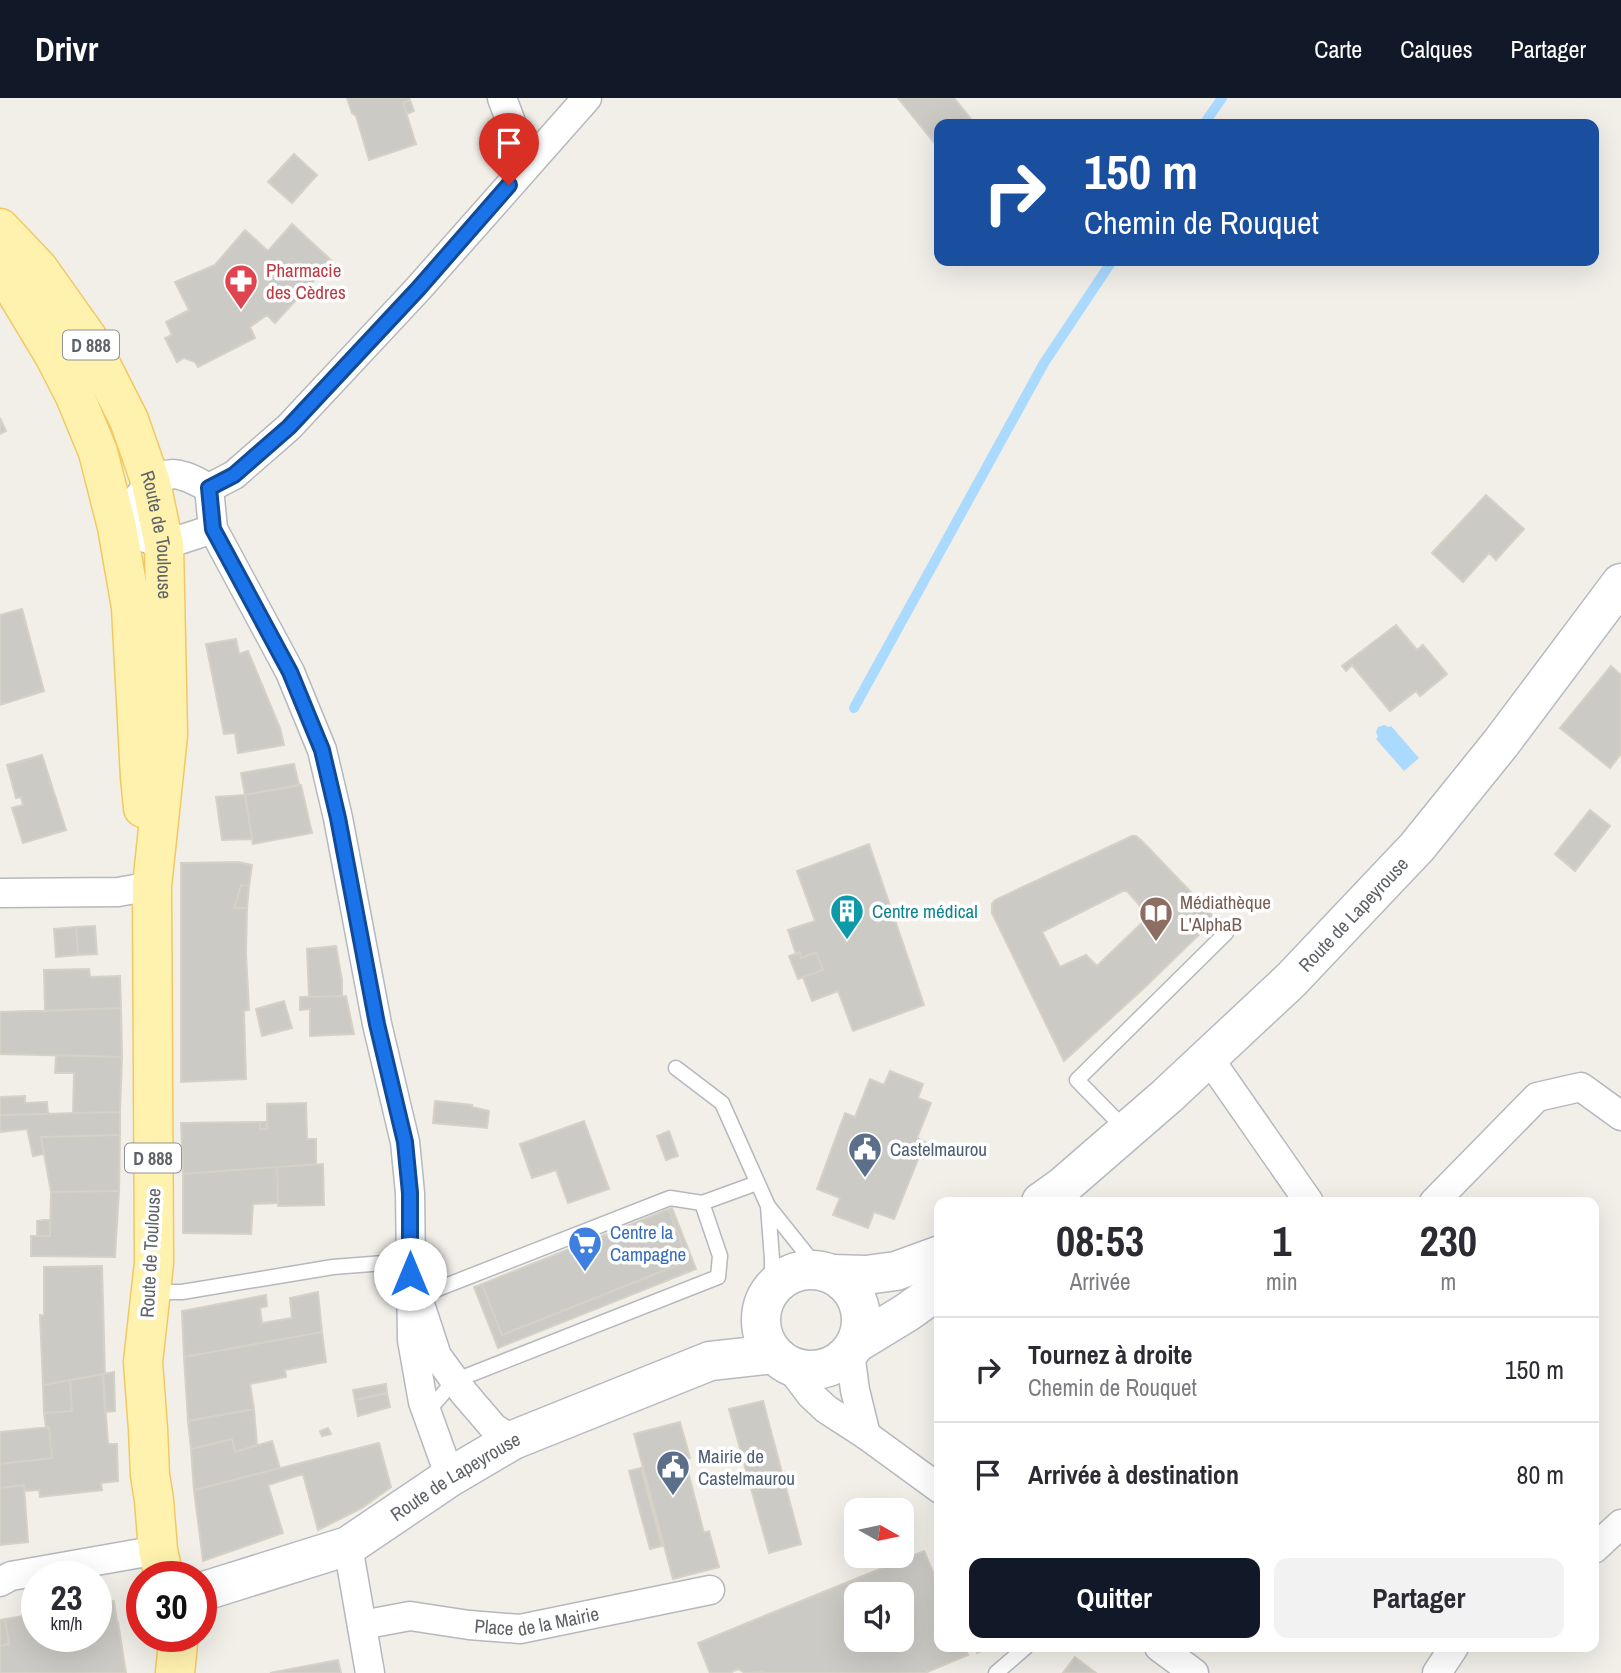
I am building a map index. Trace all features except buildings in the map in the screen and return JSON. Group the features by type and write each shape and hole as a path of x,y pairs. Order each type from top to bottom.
{"main road":[{"name":"Route de Toulouse","path":"0,228 38,268 87,337 128,420 150,482 164,545 168,735 152,886"},
{"name":"Route de Toulouse","path":"0,271 13,287 55,357 75,396 97,452 117,527 131,607 140,777 152,886 154,1263 143,1362 150,1475 161,1561"},
{"path":"174,1673 177,1652"}],"street":[{"path":"502,98 527,165"},
{"path":"209,488 234,475 289,427 418,289 587,98"},
{"path":"209,488 181,474 160,476 150,482 117,527 164,545 213,529"},
{"path":"209,488 213,529 290,672 322,750 338,818 377,1024 405,1142 410,1193 412,1340 427,1412 450,1477"},
{"name":"Route de Lapeyrouse","path":"1048,1197 1127,1131 1291,980 1417,847 1501,743 1621,583"},
{"path":"0,893 118,892 152,886"},
{"path":"1208,1057 1306,1197"},
{"path":"1439,1197 1537,1097 1581,1087 1621,1116"},
{"path":"934,1257 896,1272 866,1275 807,1270 793,1273 781,1279 768,1296 761,1317 766,1343 811,1395 826,1409 934,1485"},
{"path":"826,1272 845,1283 856,1296 861,1312 861,1329 852,1349 855,1390 866,1435"},
{"path":"412,1277 437,1356 454,1381 494,1428 513,1440"},
{"path":"781,1360 802,1370 828,1368 934,1293"},
{"name":"Route de Lapeyrouse","path":"710,1361 768,1296"},
{"name":"Route de Lapeyrouse","path":"217,1587 348,1546 450,1477 513,1440 710,1361 781,1360"},
{"path":"1599,1544 1621,1524"},
{"path":"348,1546 370,1673"},
{"path":"0,1582 10,1576 126,1566"},
{"name":"Place de la Mairie","path":"362,1625 410,1616 520,1629 710,1590"},
{"path":"1166,1652 1194,1673"},
{"path":"1437,1673 1451,1652"}],"lane":[{"path":"1127,1131 1077,1080 1226,933"},
{"path":"676,1068 722,1103 768,1206 826,1272"},
{"path":"150,1292 182,1292 333,1267 412,1277 670,1198 702,1203 757,1183"},
{"path":"427,1412 454,1381 718,1277 720,1256 702,1203"},
{"path":"768,1206 772,1259 768,1296"},
{"path":"996,1673 1020,1652"}],"water":[{"path":"1391,726 1419,758 1404,771 1376,739 1378,727"}],"waterway":[{"path":"1207,119 1222,98"},
{"path":"854,708 1044,363 1109,266"}],"place":[{"name":"Pharmacie des Cèdres","path":"241,311"},
{"name":"Centre médical","path":"847,941"},
{"name":"Médiathèque L'AlphaB","path":"1156,943"},
{"name":"Castelmaurou","path":"865,1179"},
{"name":"Centre la Campagne","path":"585,1273"},
{"name":"Mairie de Castelmaurou","path":"673,1497"}],"route":[{"path":"410,1274 410,1193 405,1142 377,1024 338,818 322,750 290,672 213,529 209,488 234,475 289,427 418,289 509,185"}]}
